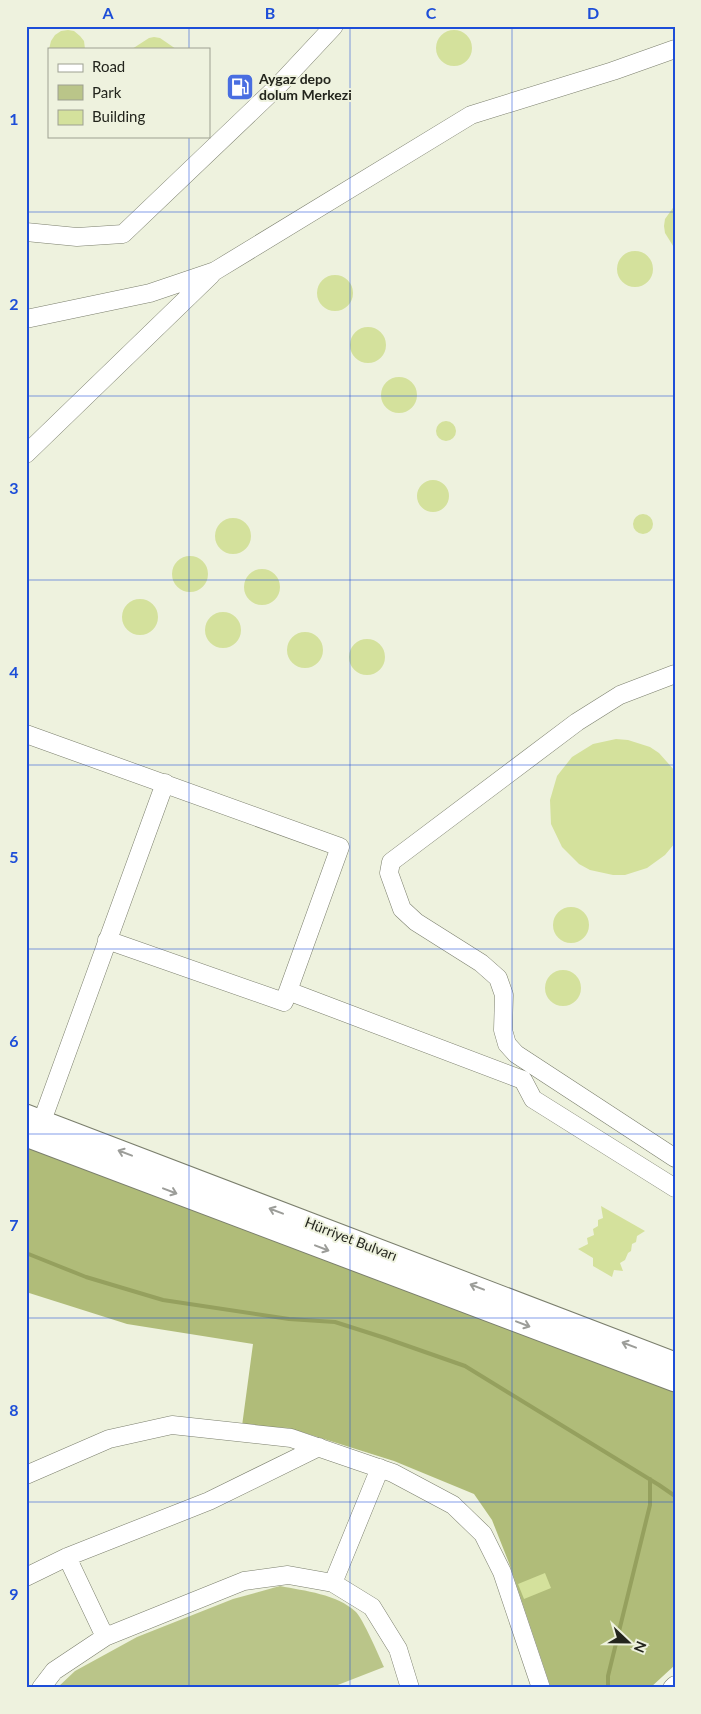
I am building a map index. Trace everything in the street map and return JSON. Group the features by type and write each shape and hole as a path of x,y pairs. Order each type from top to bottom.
{"main road":[{"name":"Hürriyet Bulvarı","path":"33,1128 675,1363"},
{"name":"Hürriyet Bulvarı","path":"33,1128 675,1381"}],"street":[{"path":"26,232 77,237 123,234 277,87 334,26"},
{"path":"26,454 215,271 471,114 613,71 675,49"},
{"path":"26,319 150,293 215,271"},
{"path":"675,674 620,695 577,722 391,862 389,873 402,909 416,922 480,963 498,978 504,995 503,1030 507,1044 516,1054 675,1158"},
{"path":"26,734 340,847 284,1002 107,940"},
{"path":"33,1128 107,940 165,783"},
{"path":"288,991 523,1080 533,1099 675,1188"},
{"path":"26,1475 109,1439 172,1425 291,1438 393,1473 453,1505 483,1534 502,1572 540,1688"},
{"path":"29,1569 67,1557 209,1501 319,1447"},
{"path":"333,1583 380,1468"},
{"path":"67,1557 105,1637"},
{"path":"41,1688 54,1670 105,1637 244,1581 288,1575 333,1583 372,1606 398,1649 410,1688"}],"green space":[{"path":"26,1147 675,1392 675,1665 650,1688 551,1688 509,1563 492,1520 474,1494 394,1461 289,1428 242,1426 253,1344 127,1324 26,1292"},
{"path":"280,1586 330,1597 340,1601 356,1612 363,1622 384,1667 330,1688 57,1688 75,1671 137,1637 233,1599"}],"building":[{"path":"454,30 467,35 472,48 467,61 454,66 441,61 436,48 441,35"},
{"path":"61,31 74,31 84,41 85,48 49,48 55,35"},
{"path":"149,38 160,38 175,48 134,48"},
{"path":"675,205 675,249 665,233 664,226 665,219"},
{"path":"635,251 648,256 653,269 648,282 635,287 622,282 617,269 622,256"},
{"path":"335,275 348,280 353,293 348,306 335,311 322,306 317,293 322,280"},
{"path":"368,327 381,332 386,345 381,358 368,363 355,358 350,345 355,332"},
{"path":"399,377 412,382 417,395 412,408 399,413 386,408 381,395 386,382"},
{"path":"446,421 453,424 456,431 453,438 446,441 439,438 436,431 439,424"},
{"path":"433,480 439,481 444,485 448,490 448,502 444,507 439,511 433,512 427,511 422,507 418,502 417,496 418,490 422,485 427,481"},
{"path":"643,514 650,517 653,524 650,531 643,534 636,531 633,524 636,517"},
{"path":"233,518 246,523 251,536 246,549 233,554 220,549 215,536 220,523"},
{"path":"190,556 203,561 208,574 203,587 190,592 177,587 172,574 177,561"},
{"path":"262,569 275,574 280,587 275,600 262,605 249,600 244,587 249,574"},
{"path":"140,599 153,604 158,617 153,630 140,635 127,630 122,617 127,604"},
{"path":"223,612 236,617 241,630 236,643 223,648 210,643 205,630 210,617"},
{"path":"305,632 318,637 323,650 318,663 305,668 292,663 287,650 292,637"},
{"path":"367,639 380,644 385,657 380,670 367,675 354,670 349,657 354,644"},
{"path":"616,739 628,740 650,747 659,753 675,771 675,843 665,855 647,868 625,875 613,875 590,870 579,864 562,847 551,824 550,800 557,776 572,757 593,744"},
{"path":"571,907 578,908 584,912 588,918 588,932 584,938 578,942 571,943 564,942 558,938 554,932 553,925 554,918 558,912 564,908"},
{"path":"563,970 570,971 576,975 580,981 580,995 576,1001 570,1005 563,1006 556,1005 550,1001 546,995 545,988 546,981 550,975 556,971"},
{"path":"601,1206 645,1231 637,1236 636,1242 632,1244 631,1251 625,1260 620,1263 623,1271 614,1270 612,1277 593,1266 593,1258 578,1249 588,1244 587,1238 594,1235 593,1229 598,1226 598,1220 603,1218"},
{"path":"545,1573 551,1588 524,1599 518,1584"}],"waterway":[{"path":"26,1253 86,1277 163,1300 289,1319 335,1322 465,1366 675,1496"},
{"path":"608,1688 608,1676 650,1505 650,1479"}],"place":[{"name":"Aygaz depo dolum Merkezi","path":"240,87"}]}
